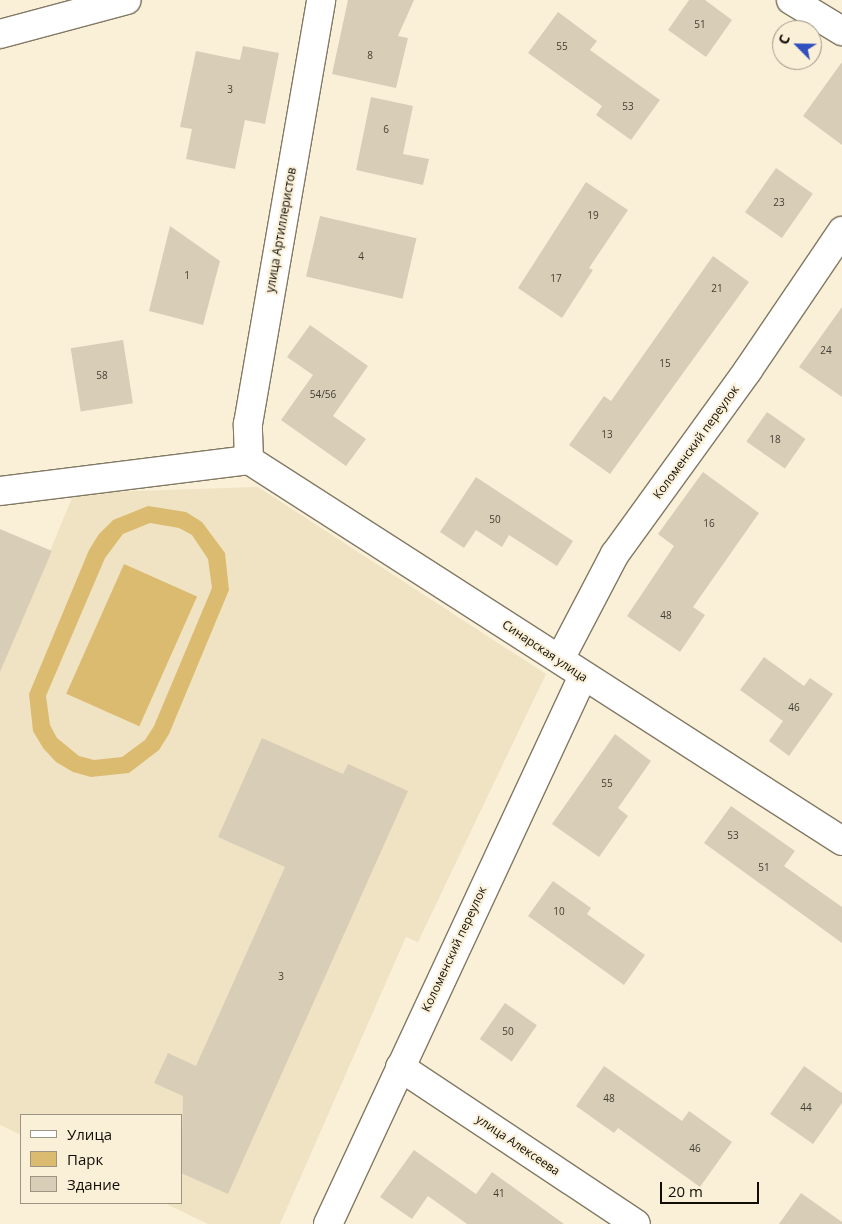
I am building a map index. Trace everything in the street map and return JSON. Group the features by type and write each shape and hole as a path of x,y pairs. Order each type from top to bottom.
{"street":[{"path":"0,34 127,0"},
{"name":"улица Артиллеристов","path":"249,460 248,424 321,0"},
{"path":"792,0 842,32"},
{"name":"Коломенский переулок","path":"560,659 615,554 748,370 842,231"},
{"path":"0,491 249,460"},
{"name":"Синарская улица","path":"249,460 560,659 583,676 842,840"},
{"name":"Коломенский переулок","path":"328,1224 583,676"},
{"name":"улица Алексеева","path":"400,1067 636,1224"}],"shaded area":[{"path":"258,487 546,674 418,942 406,937 280,1224 208,1224 166,1204 182,1204 182,1114 20,1114 20,1135 0,1125 0,672 74,493"}],"green space":[{"path":"148,506 186,512 202,522 225,553 229,590 169,734 159,750 129,773 91,777 73,772 56,762 43,748 33,731 29,694 89,550 99,534 113,520","holes":["150,523 179,528 192,535 208,559 212,588 154,726 145,740 122,757 94,760 79,756 57,738 50,725 46,696 105,558 123,534"]},
{"path":"124,564 197,597 139,726 66,694"}],"building":[{"path":"348,0 414,0 398,36 408,38 396,88 332,74"},
{"path":"689,0 705,0 732,20 706,57 668,30"},
{"path":"558,12 597,41 590,50 660,100 631,140 596,115 602,106 528,53"},
{"path":"243,46 279,53 265,124 245,120 235,169 186,159 192,129 180,127 196,51 240,60"},
{"path":"842,62 842,145 803,116"},
{"path":"371,97 413,106 403,154 429,159 423,185 356,170"},
{"path":"776,168 813,194 782,238 745,212"},
{"path":"586,182 628,210 589,268 593,270 562,318 518,288"},
{"path":"320,216 416,238 403,299 306,276"},
{"path":"170,226 220,261 203,325 149,311"},
{"path":"713,256 749,282 610,474 569,445 604,396 611,401"},
{"path":"842,307 842,397 799,367"},
{"path":"310,325 368,366 333,416 366,439 346,466 281,420 313,375 287,357"},
{"path":"123,340 133,403 81,412 71,348"},
{"path":"767,412 806,439 785,468 746,441"},
{"path":"703,472 759,513 693,607 705,615 680,652 627,616 674,546 658,534"},
{"path":"476,477 573,541 557,566 509,535 502,547 476,530 464,548 440,532"},
{"path":"0,529 52,551 0,672"},
{"path":"764,657 804,686 810,678 833,694 789,756 769,741 783,721 740,690"},
{"path":"615,734 651,761 618,808 628,816 599,857 552,824"},
{"path":"262,738 343,774 348,764 408,791 228,1194 182,1173 183,1096 154,1083 168,1053 196,1066 285,867 218,837"},
{"path":"731,806 795,851 784,866 842,907 842,943 704,843"},
{"path":"553,881 591,908 587,914 645,955 624,985 528,916"},
{"path":"505,1003 537,1025 512,1061 480,1039"},
{"path":"604,1066 682,1121 689,1111 732,1142 700,1187 618,1128 614,1133 576,1106"},
{"path":"804,1066 842,1093 842,1103 813,1144 770,1114"},
{"path":"414,1150 476,1194 492,1172 564,1224 467,1224 428,1196 412,1219 380,1197"},
{"path":"801,1193 842,1222 842,1224 779,1224"}]}
